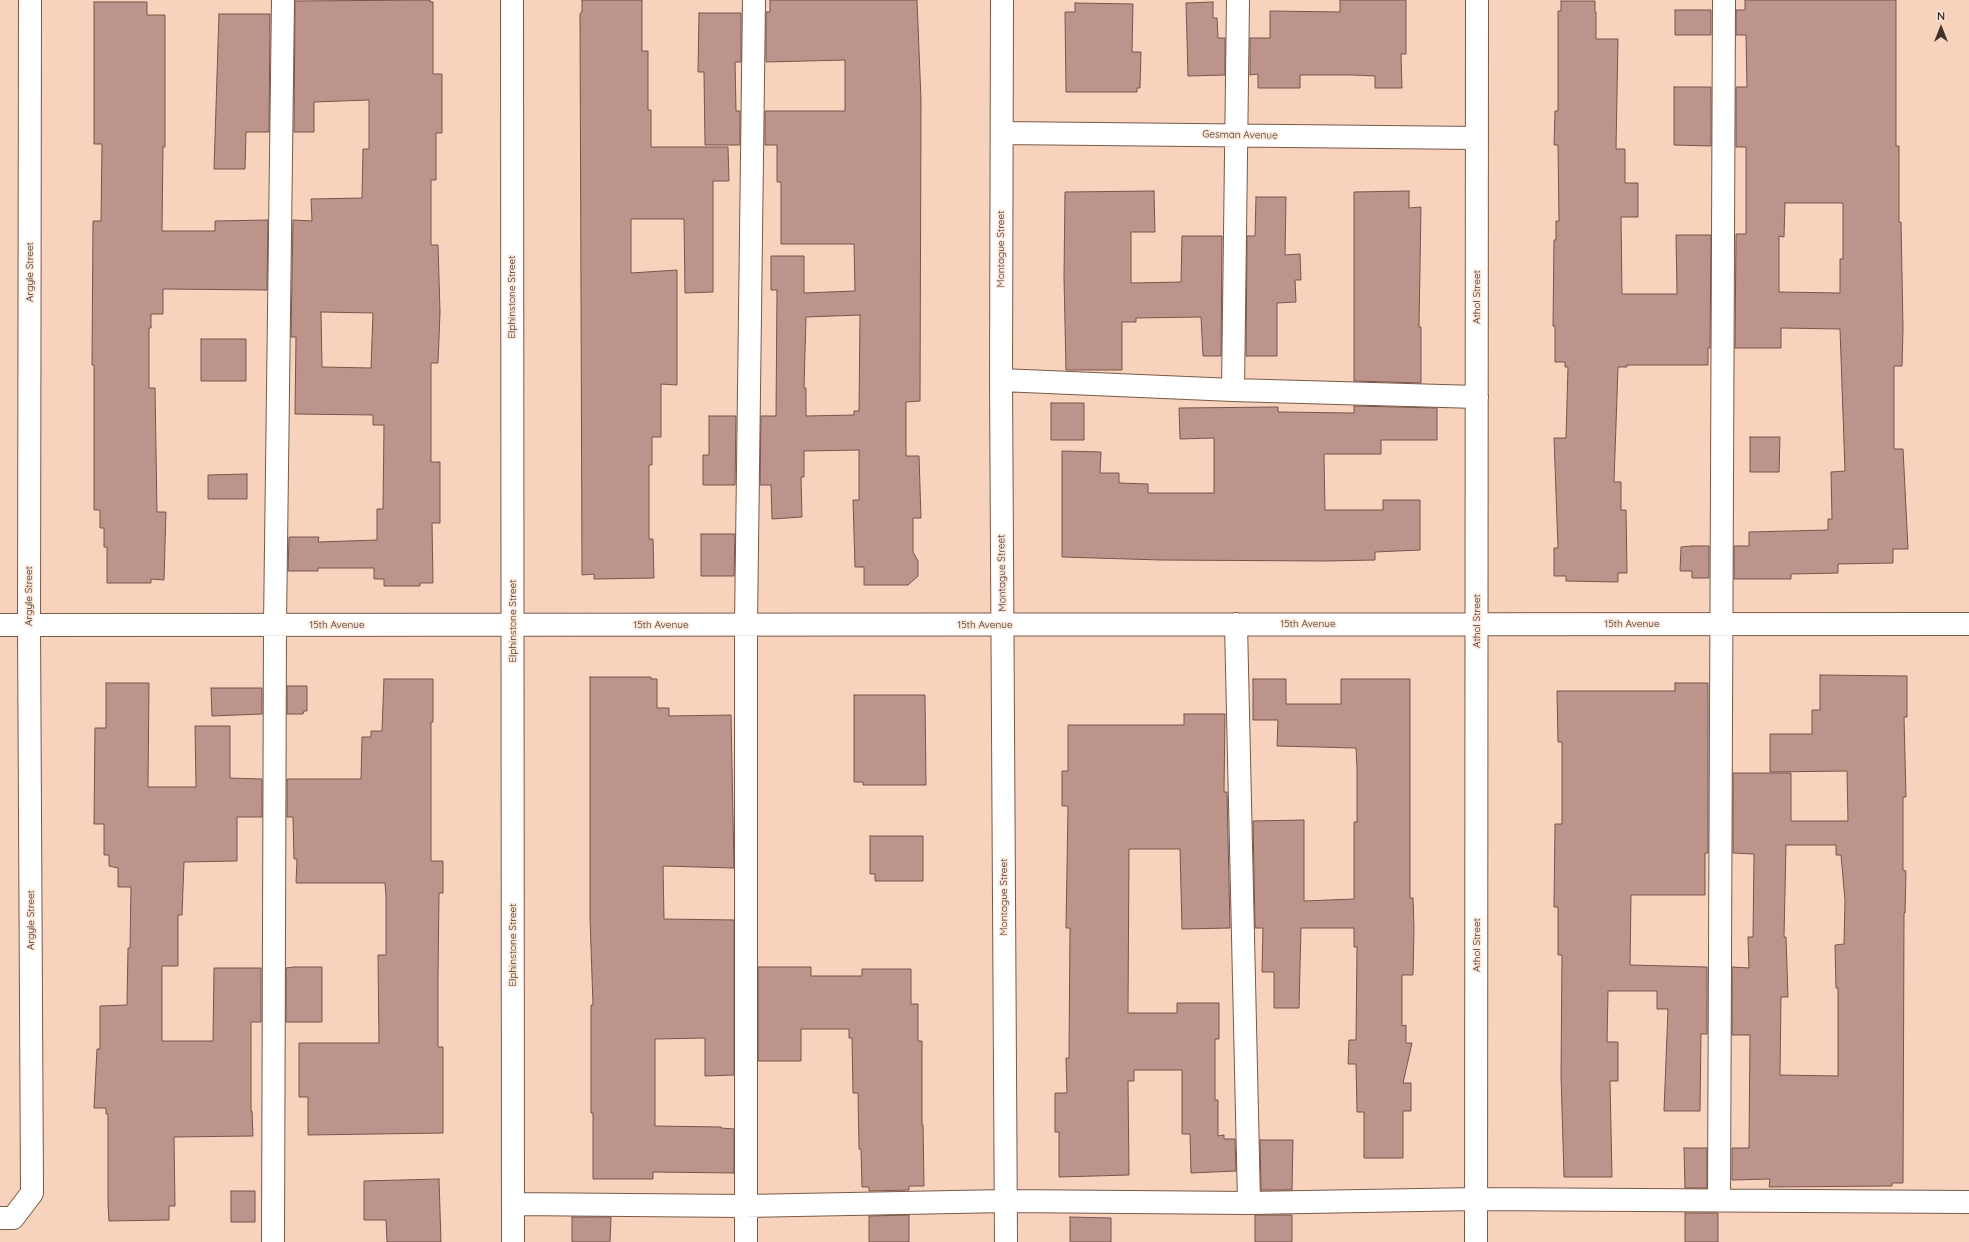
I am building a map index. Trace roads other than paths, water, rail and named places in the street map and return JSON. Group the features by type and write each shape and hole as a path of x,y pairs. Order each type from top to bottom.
{"street":[{"name":"Argyle Street","path":"0,1218 14,1218 32,1193 29,625 30,0"},
{"path":"273,1242 275,625 283,0"},
{"name":"Elphinstone Street","path":"512,0 513,1242"},
{"path":"746,1242 746,625 754,0"},
{"name":"Montague Street","path":"1002,0 1001,380 1006,1242"},
{"path":"1234,390 1238,0"},
{"name":"Athol Street","path":"1476,1242 1478,0"},
{"path":"1719,1200 1724,0"},
{"name":"Gesman Avenue","path":"1002,133 1478,138"},
{"path":"1001,380 1234,390 1477,397"},
{"path":"1236,624 1249,1203"},
{"name":"15th Avenue","path":"0,625 1969,624"},
{"path":"513,1204 746,1206 1006,1201 1249,1203 1476,1199 1969,1202"}]}
